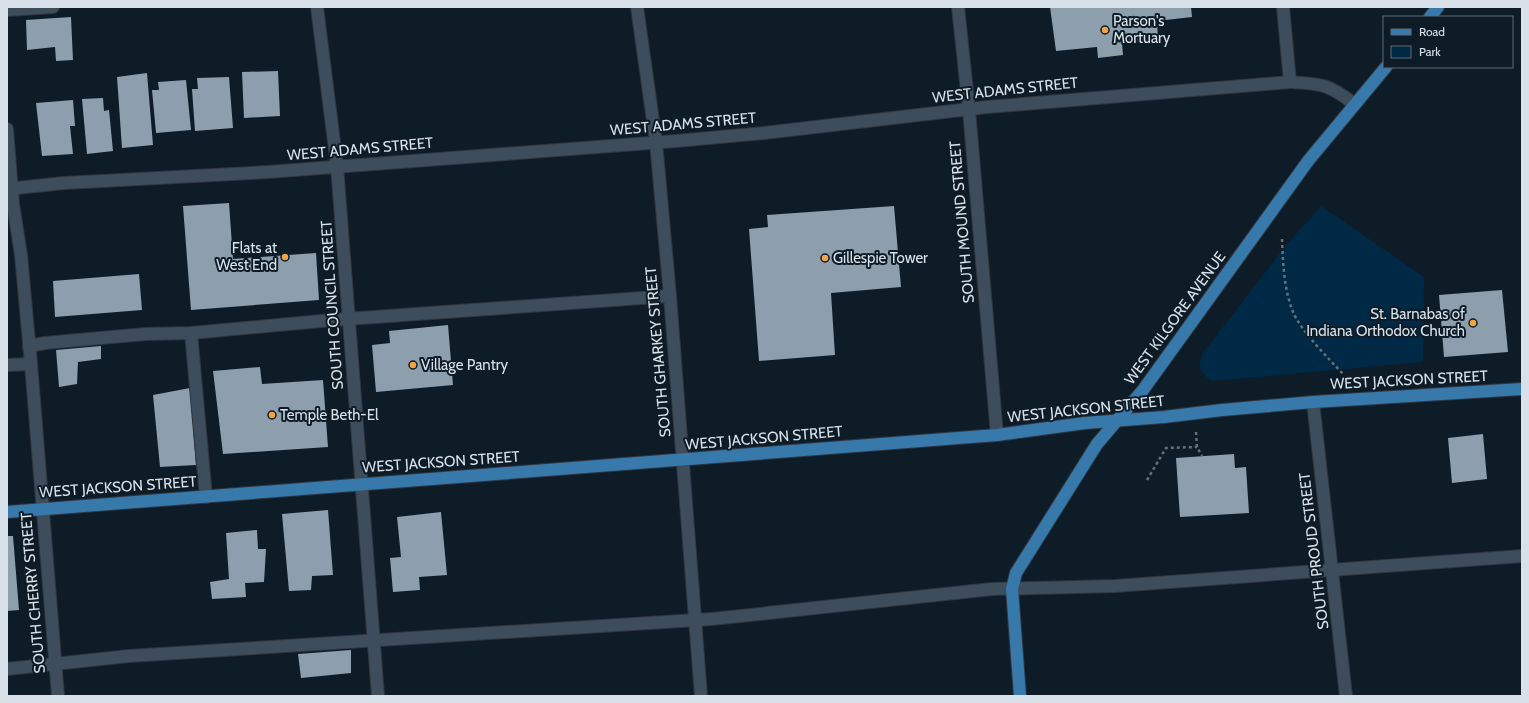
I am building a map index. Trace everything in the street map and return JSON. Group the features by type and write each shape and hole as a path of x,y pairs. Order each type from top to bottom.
{"main road":[{"path":"1431,16 1438,7"},
{"name":"WEST KILGORE AVENUE","path":"1020,696 1012,589 1016,573 1097,444 1118,421 1142,390 1308,161 1385,68"},
{"name":"WEST JACKSON STREET","path":"7,512 206,497 362,483 683,460 997,435 1085,423 1313,402 1522,389"}],"street":[{"path":"7,10 53,7"},
{"name":"SOUTH COUNCIL STREET","path":"317,7 337,166 378,696"},
{"name":"SOUTH GHARKEY STREET","path":"637,7 656,142 670,296 701,696"},
{"name":"SOUTH MOUND STREET","path":"958,7 969,110 997,435"},
{"path":"1283,7 1290,82"},
{"name":"WEST ADAMS STREET","path":"9,189 64,183 260,173 764,134 1025,103 1290,82 1321,84 1338,91 1354,104"},
{"name":"SOUTH CHERRY STREET","path":"7,129 9,189 21,255 58,696"},
{"path":"29,346 45,343 138,334 191,333 670,296"},
{"path":"191,333 206,497"},
{"path":"7,365 31,364"},
{"name":"SOUTH PROUD STREET","path":"1313,402 1346,696"},
{"path":"7,669 129,656 696,620 992,589 1115,586 1522,556"}],"path":[{"path":"1282,239 1283,274 1293,313 1312,339 1343,374"},
{"path":"1196,432 1197,447 1202,456"},
{"path":"1147,480 1166,448 1197,447"}],"green space":[{"path":"1321,206 1424,277 1423,362 1213,381 1202,373 1200,364 1202,354 1288,243"}],"building":[{"name":"Parson's Mortuary","path":"1050,7 1191,7 1192,17 1157,21 1158,39 1122,44 1123,55 1098,58 1097,47 1056,51"},
{"path":"71,17 73,60 56,61 55,47 27,50 26,20"},
{"path":"278,71 280,116 244,118 242,72"},
{"path":"147,73 153,145 122,148 117,77"},
{"path":"229,77 233,128 195,131 192,89 198,89 197,78"},
{"path":"186,80 191,130 156,133 152,90 159,90 158,82"},
{"path":"103,98 104,111 109,110 113,151 87,154 82,99"},
{"path":"73,100 75,126 70,126 73,154 42,156 36,103"},
{"name":"Flats at West End","path":"229,203 233,259 316,253 319,300 191,310 183,206"},
{"name":"Gillespie Tower","path":"894,206 901,287 831,293 835,355 759,361 749,229 768,227 767,215"},
{"path":"139,274 142,310 55,317 53,281"},
{"name":"St. Barnabas of Indiana Orthodox Church","path":"1502,290 1508,352 1444,357 1439,295"},
{"name":"Village Pantry","path":"448,325 453,385 376,392 372,345 390,343 389,331"},
{"path":"101,346 101,359 78,362 77,384 59,387 56,350"},
{"name":"Temple Beth-El","path":"260,367 262,384 323,380 328,447 223,454 213,371"},
{"path":"190,388 196,465 160,467 153,395"},
{"path":"1483,434 1487,479 1452,483 1448,438"},
{"path":"1234,454 1235,468 1246,467 1249,513 1180,517 1176,458"},
{"path":"328,510 333,575 312,576 311,590 289,591 282,514"},
{"path":"441,512 447,575 419,577 420,590 393,592 390,558 401,557 397,517"},
{"path":"257,530 258,549 266,549 264,582 245,583 246,597 212,599 210,582 229,579 226,533"},
{"path":"7,536 13,536 19,610 7,611"},
{"path":"351,650 351,673 301,678 298,654"}],"place":[{"name":"Parson's Mortuary","path":"1105,30"},
{"name":"Flats at West End","path":"285,257"},
{"name":"Gillespie Tower","path":"825,258"},
{"name":"St. Barnabas of Indiana Orthodox Church","path":"1473,323"},
{"name":"Village Pantry","path":"413,365"},
{"name":"Temple Beth-El","path":"272,415"}]}
